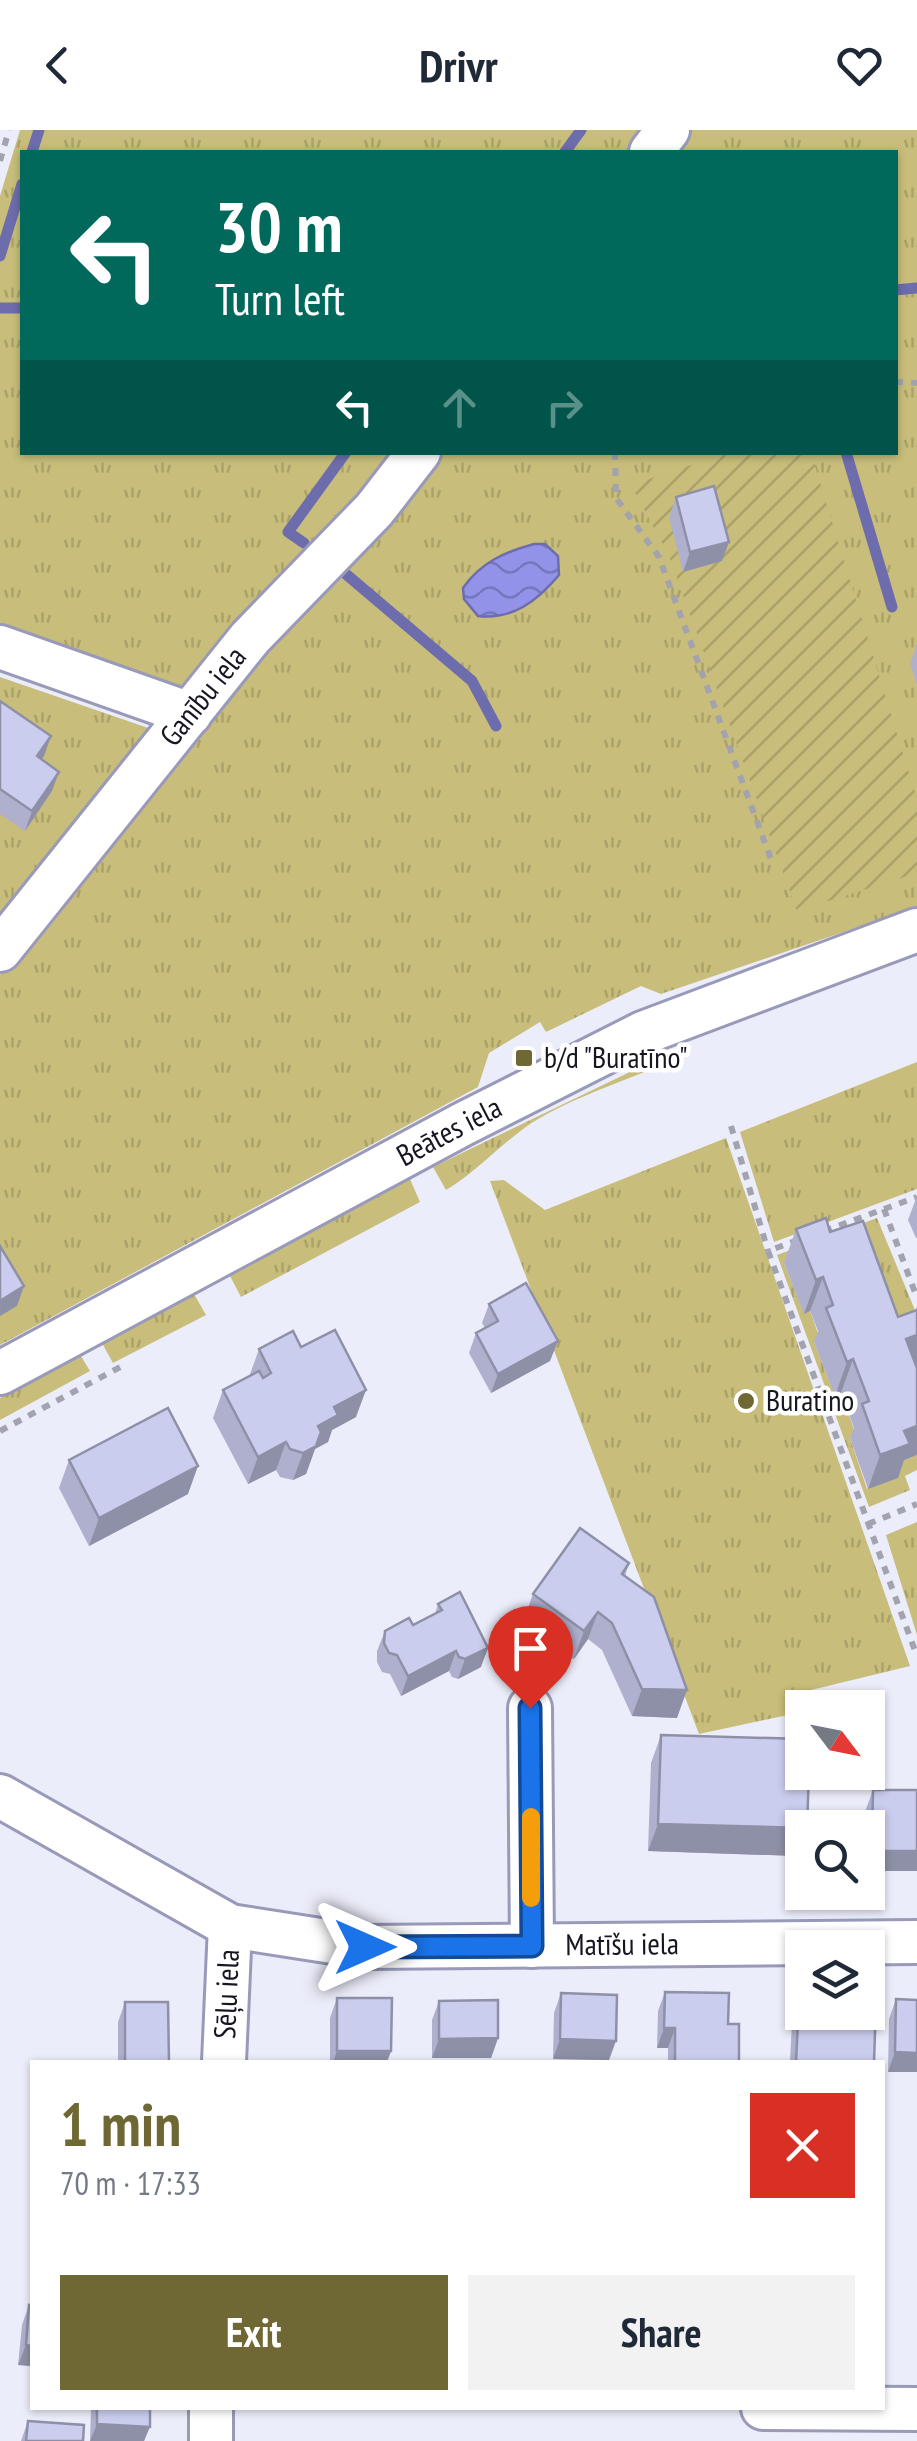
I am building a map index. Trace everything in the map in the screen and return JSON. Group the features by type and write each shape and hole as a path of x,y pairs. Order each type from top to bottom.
{"street":[{"path":"653,150 668,130"},
{"name":"Ganību iela","path":"0,950 250,638 374,510 418,455"},
{"path":"0,647 190,714"},
{"name":"Beātes iela","path":"0,1373 463,1124 643,1033 917,930"},
{"path":"530,1708 532,1946"},
{"name":"Matīšu iela","path":"0,1796 230,1926 365,1947 917,1942"},
{"name":"Sēļu iela","path":"224,2060 230,1926"},
{"path":"885,2409 917,2409"},
{"path":"211,2410 211,2441"}],"path":[{"path":"0,160 10,130"},
{"path":"616,455 616,498 659,557 772,862"},
{"path":"732,1126 768,1251 917,1656"},
{"path":"768,1251 917,1197"},
{"path":"884,1209 917,1298"},
{"path":"0,1431 126,1364"},
{"path":"868,1524 917,1504"}],"green space":[{"path":"20,130 648,130 633,150 20,150 20,455 392,455 195,681 172,688 0,624 0,196"},
{"path":"691,130 917,130 917,907 661,994 641,986 546,1032 540,1022 489,1053 478,1087 0,1345 0,975 109,834 423,455 898,455 898,150 676,150"},
{"path":"721,455 812,455 917,799 917,873 797,911 669,556 631,485"},
{"path":"0,677 154,730 0,925"},
{"path":"661,1057 657,1067 548,1113 446,1190 433,1167"},
{"path":"917,1062 917,1189 774,1242 740,1132"},
{"name":"Buratino","path":"726,1138 910,1666 811,1690 785,1690 785,1716 699,1734 490,1181 504,1180 545,1210"},
{"path":"410,1179 420,1202 241,1297 230,1276"},
{"path":"877,1218 917,1315 917,1332 784,1263 804,1313 810,1311 820,1339 814,1342 835,1395 841,1393 856,1435 850,1438 867,1489 891,1465 917,1455 917,1470 905,1476 910,1490 869,1507 777,1255"},
{"path":"194,1294 206,1315 113,1363 102,1343"},
{"path":"81,1356 90,1371 0,1420 0,1398"},
{"path":"917,1522 917,1635 886,1535"}],"water":[{"path":"534,544 545,544 558,556 559,575 523,607 502,615 478,616 464,599 463,588 494,559"}],"building":[{"path":"714,486 729,542 690,552 676,497"},
{"path":"0,701 51,736 37,756 59,772 32,811 0,789"},
{"path":"826,1218 830,1232 863,1221 898,1317 917,1310 917,1335 906,1339 917,1368 917,1426 904,1431 910,1444 880,1455 862,1404 869,1401 853,1359 847,1362 826,1308 833,1305 823,1277 816,1280 796,1229"},
{"path":"0,1246 24,1286 0,1301"},
{"path":"526,1283 558,1341 498,1374 476,1333 498,1321 489,1304"},
{"path":"335,1330 366,1390 334,1407 338,1415 318,1426 321,1432 316,1446 303,1453 290,1449 286,1442 258,1457 223,1390 259,1371 263,1378 271,1373 259,1349 293,1331 301,1347"},
{"path":"168,1408 198,1466 99,1518 69,1460"},
{"path":"580,1528 629,1563 622,1574 654,1597 687,1690 642,1689 612,1623 598,1612 584,1631 533,1594"},
{"path":"460,1592 488,1648 465,1659 456,1651 408,1676 397,1655 389,1653 384,1643 385,1631 409,1618 413,1625 442,1610 438,1604"},
{"path":"661,1735 785,1739 785,1790 808,1790 808,1810 785,1810 785,1827 658,1824"},
{"path":"873,1790 917,1790 917,1851 885,1851 885,1810 873,1810"},
{"path":"665,1992 729,1993 728,2024 739,2024 739,2060 675,2060 675,2028 664,2028"},
{"path":"561,1993 617,1995 616,2041 560,2039"},
{"path":"337,1998 392,1998 391,2051 337,2051"},
{"path":"896,1999 917,2000 917,2053 895,2052"},
{"path":"498,2000 498,2038 439,2039 439,2001"},
{"path":"125,2002 168,2002 169,2060 125,2060"},
{"path":"798,2030 875,2030 874,2060 796,2060"},
{"path":"29,2305 30,2346 26,2345"},
{"path":"97,2410 150,2410 150,2427 97,2424"},
{"path":"28,2421 84,2425 83,2441 26,2441"}],"waterway":[{"path":"33,150 39,130"},
{"path":"566,150 581,130"},
{"path":"0,256 20,191"},
{"path":"898,290 917,288"},
{"path":"0,308 20,308"},
{"path":"304,543 288,532 344,455"},
{"path":"847,455 892,607"},
{"path":"347,575 472,681 496,726"}],"slow traffic":[{"path":"531,1817 531,1898"}],"place":[{"name":"b/d \"Buratīno\"","path":"524,1058"},
{"name":"Buratino","path":"746,1401"}],"route":[{"path":"365,1947 532,1946 530,1708"}]}
